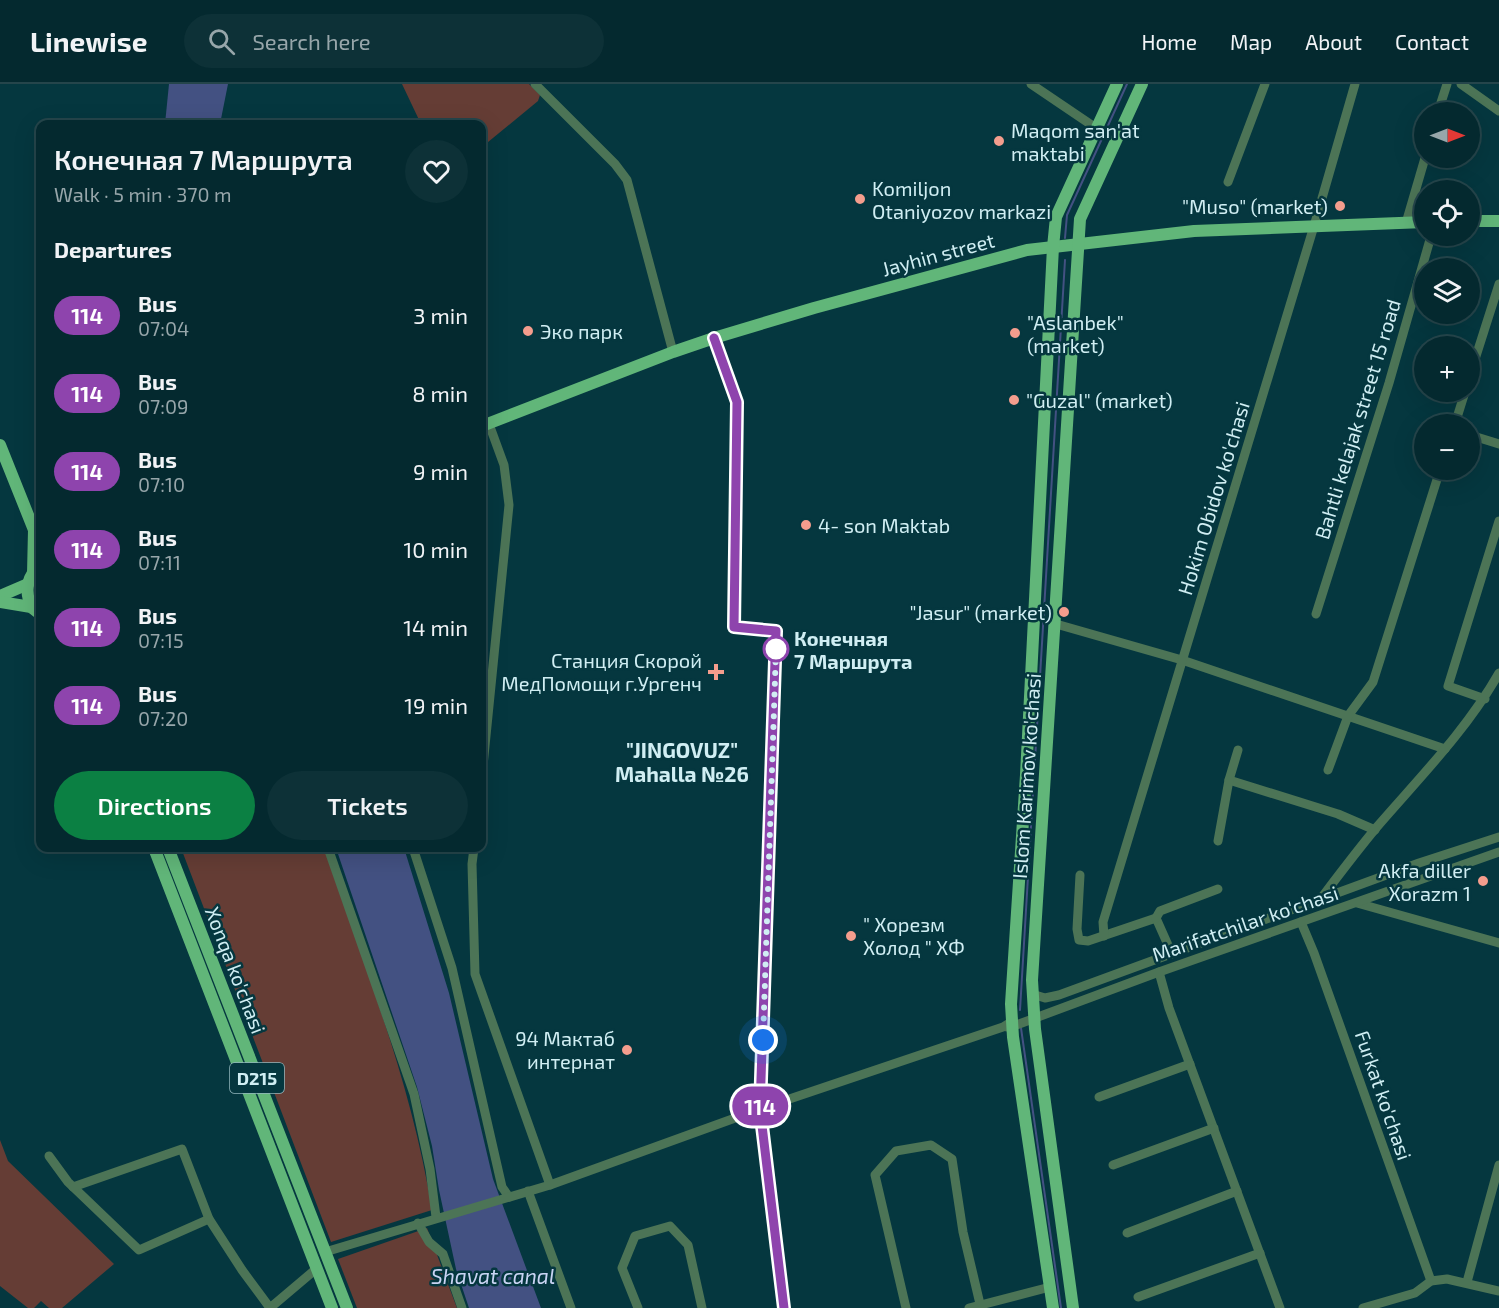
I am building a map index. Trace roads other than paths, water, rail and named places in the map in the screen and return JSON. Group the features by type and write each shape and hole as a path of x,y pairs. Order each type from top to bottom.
{"main road":[{"name":"Islom Karimov ko'chasi","path":"1053,1308 1008,1025 1030,700 1056,217 1117,84"},
{"name":"Islom Karimov ko'chasi","path":"1073,1308 1032,994 1080,219 1142,84"},
{"path":"1480,221 1499,220"},
{"name":"Jayhin street","path":"486,425 714,338 1027,250 1194,231 1414,223"},
{"path":"0,445 36,532"},
{"path":"36,548 34,575 27,597 36,610"},
{"path":"0,596 34,575"},
{"path":"0,603 36,610"},
{"name":"Xonqa ko'chasi","path":"156,852 332,1308"},
{"name":"Xonqa ko'chasi","path":"170,852 347,1308"}],"street":[{"path":"535,84 615,164 627,180 673,352"},
{"path":"1030,84 1096,128"},
{"path":"1228,182 1265,84"},
{"name":"Hokim Obidov ko'chasi","path":"1104,936 1103,922 1355,84"},
{"path":"1441,102 1447,84"},
{"path":"1461,84 1499,111"},
{"path":"1406,223 1422,168"},
{"name":"Bahtli kelajak street 15 road","path":"1316,614 1389,383 1428,246"},
{"path":"1480,344 1499,284"},
{"path":"714,338 737,402 734,627 776,631 760,1109 784,1308"},
{"path":"486,427 504,465 509,505 486,736"},
{"path":"1480,438 1499,444"},
{"path":"1328,770 1348,716 1373,682 1437,480"},
{"path":"1485,699 1448,686 1499,521"},
{"path":"1056,624 1182,660 1446,749"},
{"path":"1319,901 1375,830 1446,749 1485,699 1499,674"},
{"path":"1030,700 1050,701"},
{"path":"1218,841 1229,780 1238,750"},
{"path":"1229,780 1338,814 1375,830"},
{"name":"Marifatchilar ko'chasi","path":"1032,994 1045,998 1059,995 1419,863 1499,837"},
{"path":"329,852 414,1094 430,1169 436,1217"},
{"path":"414,852 452,968 502,1187 509,1197"},
{"path":"474,852 475,974 550,1185"},
{"name":"Marifatchilar ko'chasi","path":"325,1252 436,1217 550,1185 760,1109 1034,1017 1499,852"},
{"path":"1080,875 1077,929 1079,939 1088,941 1156,918 1160,911 1218,889"},
{"path":"1356,903 1499,943"},
{"path":"1156,918 1172,954"},
{"name":"Furkat ko'chasi","path":"1301,922 1431,1281"},
{"path":"1159,972 1169,1008 1280,1308"},
{"path":"1099,1097 1190,1064"},
{"path":"1113,1165 1214,1128"},
{"path":"906,1308 875,1175 896,1151 931,1145 952,1159 963,1232 980,1304"},
{"path":"73,1186 182,1149 209,1219 270,1308 316,1269"},
{"path":"49,1156 73,1186 139,1250 209,1219"},
{"path":"1467,1282 1499,1165"},
{"path":"528,1191 571,1308"},
{"path":"1127,1233 1237,1191"},
{"path":"418,1223 429,1242 443,1254 462,1308"},
{"path":"638,1308 622,1268 635,1236 670,1226 688,1245 702,1308"},
{"path":"1138,1297 1260,1253"},
{"path":"1363,1308 1415,1293 1431,1281 1447,1279 1499,1291"},
{"path":"969,1308 1050,1287"}],"water":[{"path":"169,84 228,84 221,120 165,120"},
{"name":"Shavat canal","path":"337,852 405,852 449,993 493,1179 541,1308 469,1308 456,1269 432,1146 417,1087"}],"waterway":[{"path":"1065,238 1067,215 1127,84"},
{"path":"1020,1010 1065,260"},
{"path":"1021,1028 1061,1308"}],"place":[{"name":"Maqom san'at maktabi","path":"999,141"},
{"name":"Komiljon Otaniyozov markazi","path":"860,199"},
{"name":"\"Muso\" (market)","path":"1340,206"},
{"name":"Эко парк","path":"528,331"},
{"name":"\"Aslanbek\" (market)","path":"1015,333"},
{"name":"\"Guzal\" (market)","path":"1014,400"},
{"name":"4- son Maktab","path":"806,525"},
{"name":"\"Jasur\" (market)","path":"1064,612"},
{"name":"Конечная 7 Маршрута","path":"776,649"},
{"name":"Станция Скорой МедПомощи г.Ургенч","path":"716,672"},
{"name":"Akfa diller Xorazm 1","path":"1483,881"},
{"name":"\" Хорезм Холод \" ХФ","path":"851,936"},
{"name":"94 Мактаб интернат","path":"627,1050"}],"district":[{"name":"\"JINGOVUZ\" Mahalla №26","path":"682,761"}]}
